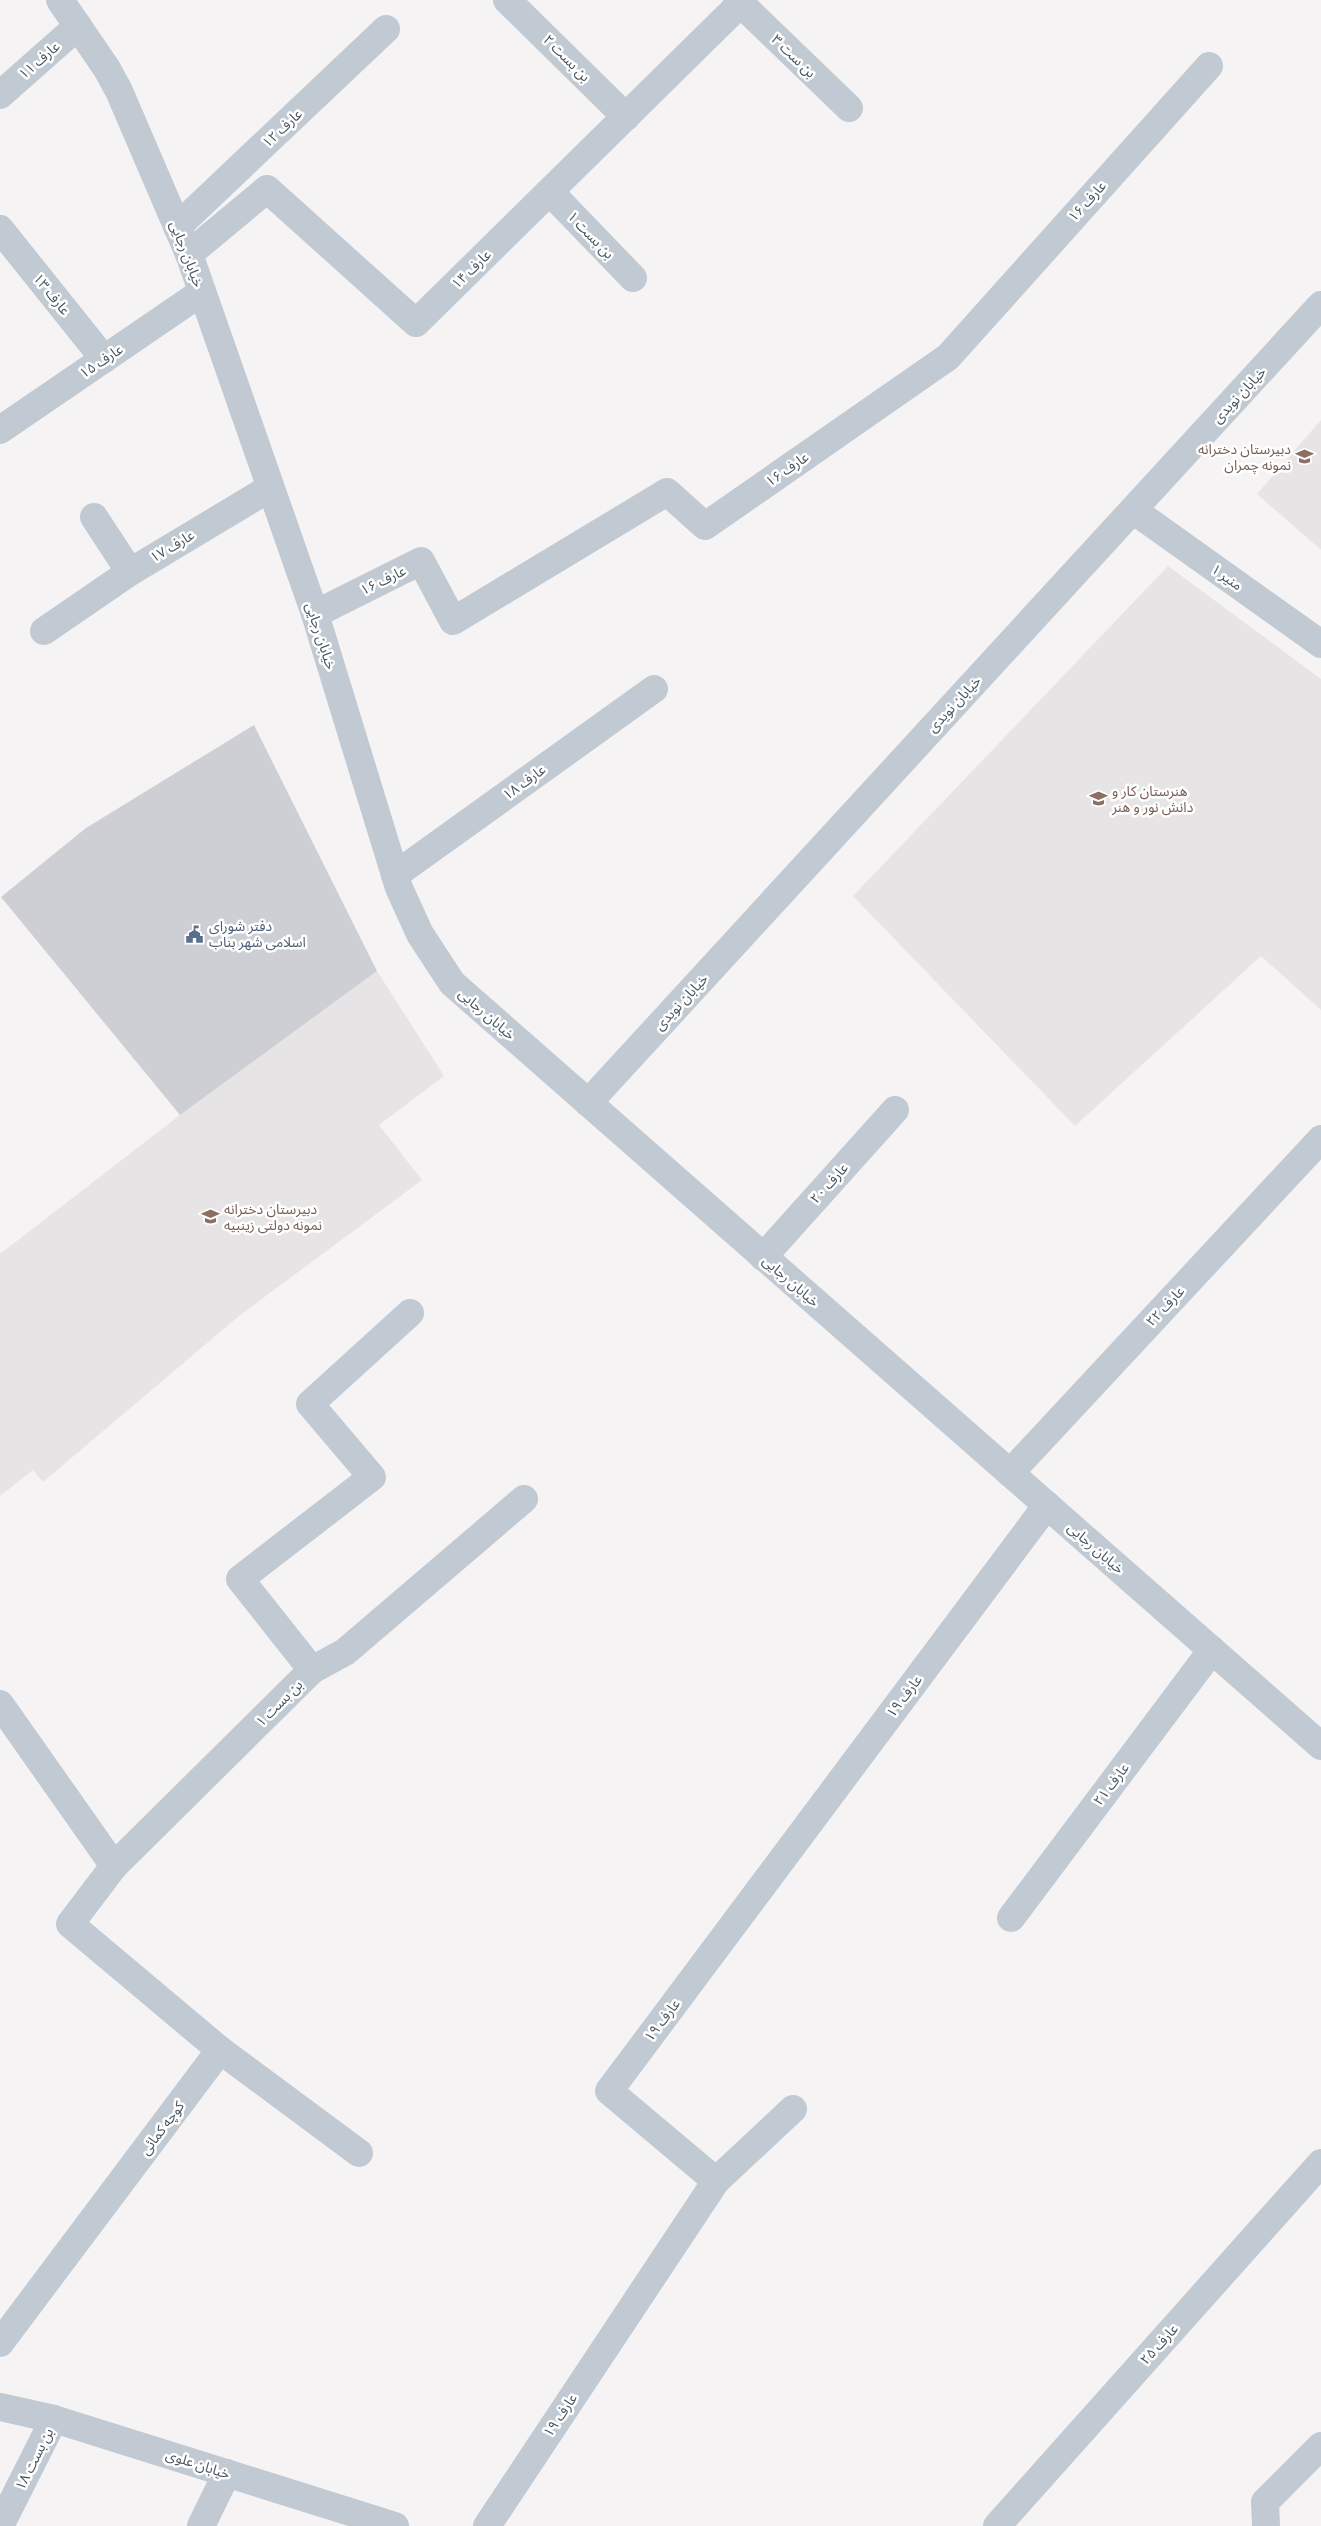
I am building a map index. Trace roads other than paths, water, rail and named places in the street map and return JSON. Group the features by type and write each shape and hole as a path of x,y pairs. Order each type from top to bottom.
{"street":[{"name":"خیابان رجایی","path":"60,0 107,69 119,91 189,254 315,614 406,907 420,934 452,983 1321,1746"},
{"name":"بن بست ۲","path":"507,0 626,117"},
{"name":"عارف ۱۴","path":"189,254 267,189 416,322 626,117 738,2"},
{"name":"بن ست ۳","path":"738,2 848,108"},
{"name":"عارف ۱۱","path":"0,95 78,26"},
{"name":"عارف ۱۲","path":"177,226 386,29"},
{"name":"عارف ۱۶","path":"315,614 421,561 453,621 667,492 705,526 948,357 1208,66"},
{"name":"بن بست ۱","path":"550,192 633,278"},
{"name":"عارف ۱۳","path":"0,229 104,359"},
{"name":"عارف ۱۵","path":"0,430 202,292"},
{"name":"خیابان نویدی","path":"588,1103 1321,305"},
{"name":"عارف ۱۷","path":"44,632 130,572 270,488"},
{"name":"منیر ۱","path":"1133,510 1321,644"},
{"path":"94,517 130,572"},
{"name":"عارف ۱۸","path":"395,875 654,689"},
{"name":"عارف ۲۰","path":"763,1257 895,1110"},
{"name":"عارف ۲۲","path":"1010,1473 1321,1139"},
{"name":"بن بست ۱","path":"220,2050 70,1924 114,1866 312,1670 240,1579 372,1477 310,1404 410,1313"},
{"path":"312,1670 345,1652 524,1499"},
{"name":"عارف ۱۹","path":"487,2526 716,2180 609,2091 1046,1506"},
{"name":"عارف ۲۱","path":"1011,1918 1212,1650"},
{"path":"0,1704 114,1866"},
{"path":"220,2050 359,2153"},
{"name":"کوچه کمائی","path":"0,2343 220,2050"},
{"path":"716,2180 793,2109"},
{"name":"عارف ۲۵","path":"997,2526 1321,2162"},
{"name":"خیابان علوی","path":"0,2407 54,2418 227,2473 366,2522 395,2526"},
{"name":"بن بست ۱۸","path":"0,2526 54,2418"},
{"path":"1266,2526 1265,2502 1321,2446"},
{"path":"200,2526 227,2473"}],"place":[{"name":"دبیرستان دخترانه نمونه چمران","path":"1305,457"},
{"name":"هنرستان کار و دانش نور و هنر","path":"1098,799"},
{"name":"دفتر شورای اسلامی شهر بناب","path":"195,934"},
{"name":"دبیرستان دخترانه نمونه دولتی زینبیه","path":"210,1217"}]}
